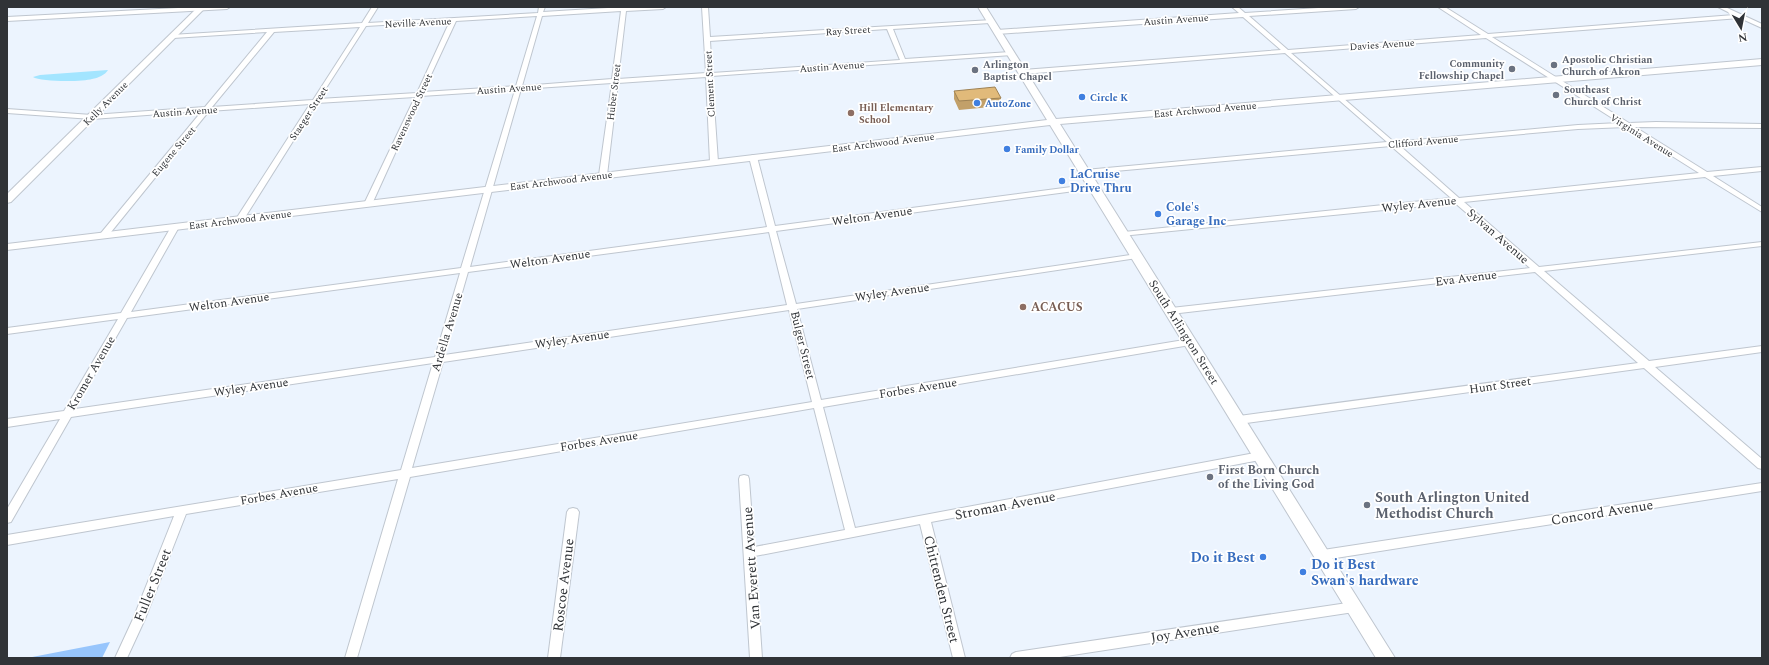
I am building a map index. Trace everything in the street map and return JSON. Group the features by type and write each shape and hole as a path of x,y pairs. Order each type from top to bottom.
{"main road":[{"name":"South Arlington Street","path":"982,7 1386,658"},
{"name":"Kelly Avenue","path":"7,200 201,8"},
{"name":"East Archwood Avenue","path":"7,247 1052,122 1762,62"}],"street":[{"path":"95,14 103,7"},
{"path":"7,19 227,7"},
{"name":"Staeger Street","path":"240,219 376,7"},
{"name":"Neville Avenue","path":"173,36 454,20 541,11 663,7"},
{"name":"Clement Street","path":"705,7 714,162"},
{"name":"Sylvan Avenue","path":"1235,7 1762,465"},
{"name":"Austin Avenue","path":"997,32 1356,7"},
{"name":"Virginia Avenue","path":"1441,7 1762,210"},
{"path":"1721,7 1762,26"},
{"name":"Huber Street","path":"604,175 624,9"},
{"name":"Ardella Avenue","path":"351,658 541,11"},
{"name":"Davies Avenue","path":"1023,72 1741,16"},
{"name":"Ravenswood Street","path":"368,204 454,20"},
{"name":"Ray Street","path":"707,39 990,21"},
{"path":"888,27 902,61"},
{"name":"Eugene Street","path":"104,236 272,30"},
{"name":"Austin Avenue","path":"7,112 92,117 1010,54"},
{"name":"Clifford Avenue","path":"1085,172 1578,127 1626,124 1762,126"},
{"name":"Bulger Street","path":"753,157 851,533"},
{"name":"Wyley Avenue","path":"1124,234 1762,169"},
{"name":"Welton Avenue","path":"7,331 1094,186"},
{"name":"Kromer Avenue","path":"7,519 175,227"},
{"name":"Eva Avenue","path":"1171,311 1762,244"},
{"name":"Wyley Avenue","path":"7,423 1137,256"},
{"name":"Forbes Avenue","path":"7,540 1190,342"},
{"name":"Hunt Street","path":"1239,420 1762,349"},
{"name":"Stroman Avenue","path":"750,552 925,521 1260,456"},
{"name":"Van Everett Avenue","path":"744,479 756,658"},
{"name":"Concord Avenue","path":"1323,555 1762,487"},
{"name":"Fuller Street","path":"121,658 139,619 182,511"},
{"name":"Roscoe Avenue","path":"554,658 573,512"},
{"name":"Chittenden Street","path":"925,521 959,658"},
{"name":"Joy Avenue","path":"1016,658 1354,607"}],"shaded area":[{"path":"108,70 94,79 80,81 52,81 33,77 40,75"},
{"path":"110,642 102,658 27,658"}],"building":[{"path":"995,87 1001,98 959,101 954,91"}],"place":[{"name":"Apostolic Christian Church of Akron","path":"1554,65"},
{"name":"Community Fellowship Chapel","path":"1512,69"},
{"name":"Arlington Baptist Chapel","path":"975,70"},
{"name":"Southeast Church of Christ","path":"1556,95"},
{"name":"Circle K","path":"1082,97"},
{"name":"AutoZone","path":"977,103"},
{"name":"Hill Elementary School","path":"851,113"},
{"name":"Family Dollar","path":"1007,149"},
{"name":"LaCruise Drive Thru","path":"1062,181"},
{"name":"Cole's Garage Inc","path":"1158,214"},
{"name":"ACACUS","path":"1023,307"},
{"name":"First Born Church of the Living God","path":"1210,477"},
{"name":"South Arlington United Methodist Church","path":"1367,505"},
{"name":"Do it Best","path":"1263,557"},
{"name":"Do it Best Swan's hardware","path":"1303,572"}]}
